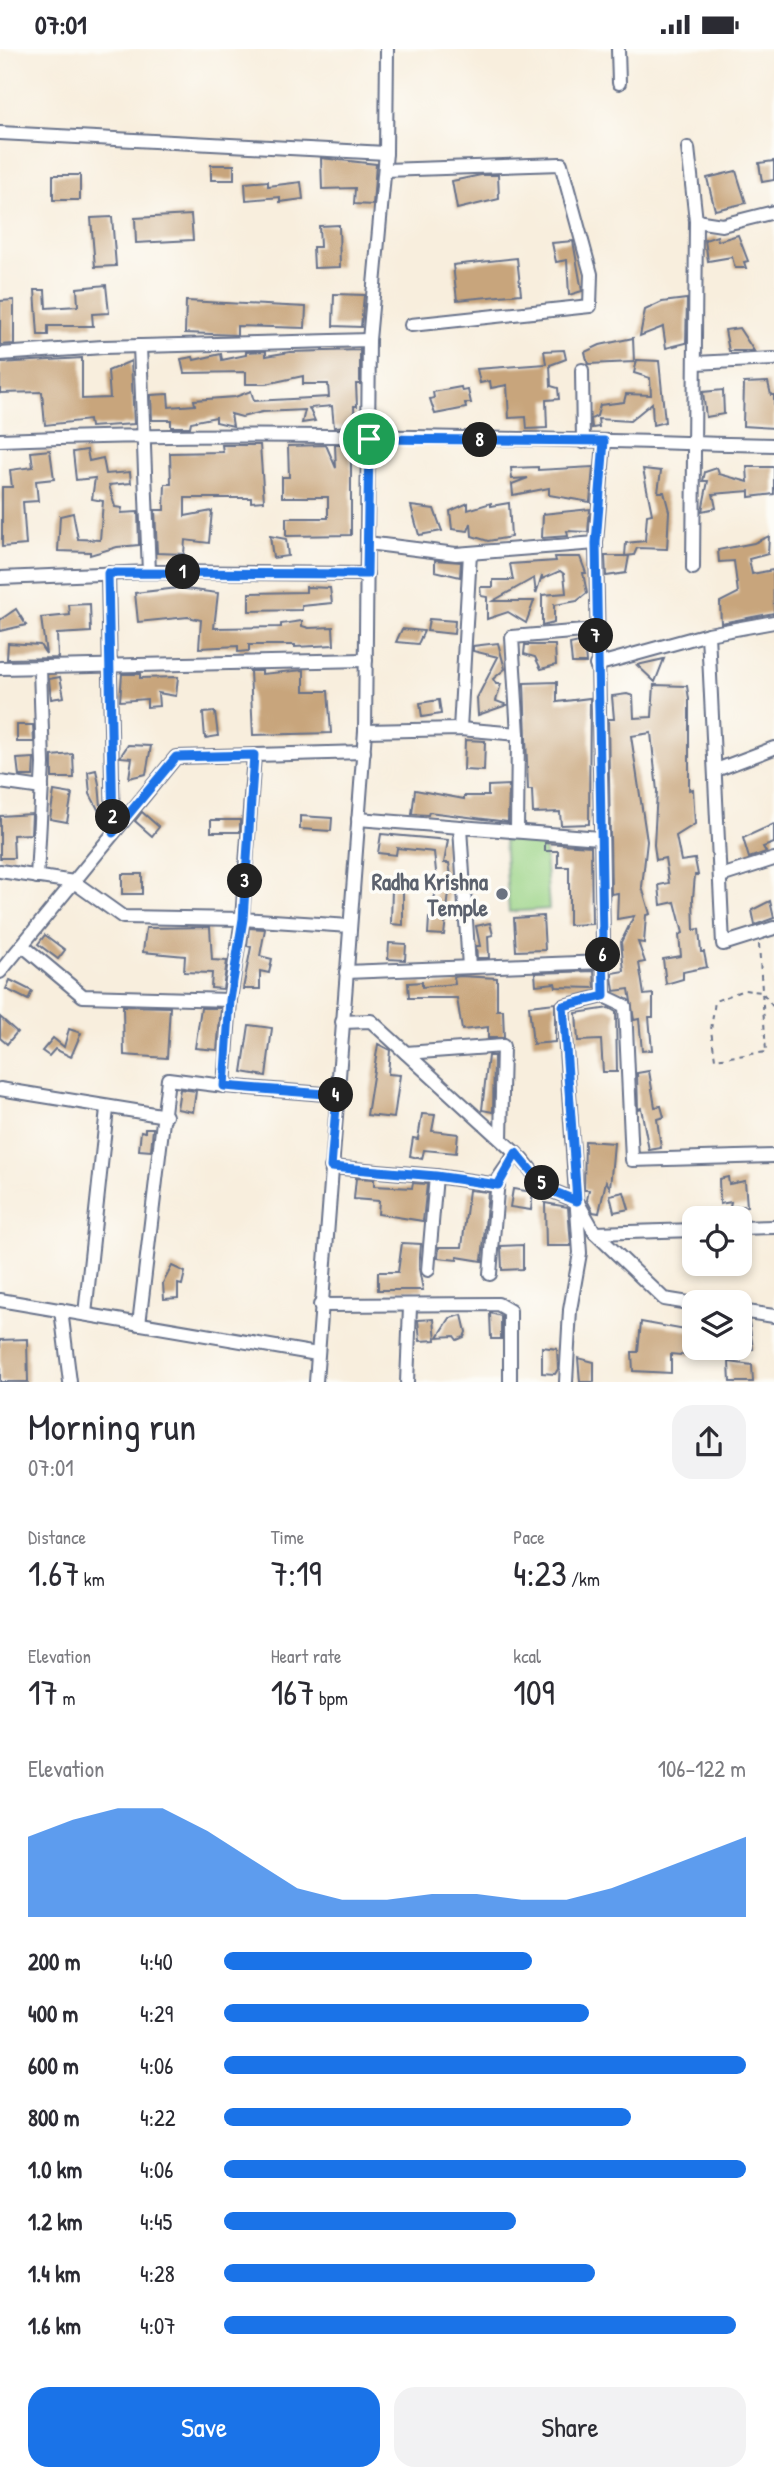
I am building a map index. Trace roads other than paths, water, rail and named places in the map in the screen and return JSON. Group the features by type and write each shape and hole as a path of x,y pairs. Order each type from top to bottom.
{"street":[{"path":"316,1382 365,731 369,340 386,153 387,49"},
{"path":"618,49 619,82"},
{"path":"0,134 386,153"},
{"path":"688,148 696,221 693,568"},
{"path":"384,170 561,164 591,274 590,306 411,325"},
{"path":"696,221 722,225 774,212"},
{"path":"0,354 140,346 369,340"},
{"path":"140,346 149,572"},
{"path":"696,363 774,359"},
{"path":"582,370 583,442"},
{"path":"0,440 142,435 774,445"},
{"path":"604,441 596,543 596,665 604,996"},
{"path":"368,543 470,552 596,543"},
{"path":"460,729 470,552"},
{"path":"0,577 149,572 367,574"},
{"path":"108,573 113,833"},
{"path":"596,665 708,635 774,622"},
{"path":"517,831 518,734 512,637 596,630"},
{"path":"708,635 723,944 774,928"},
{"path":"0,669 366,660"},
{"path":"37,877 42,788 40,668"},
{"path":"365,731 460,729 518,734"},
{"path":"716,770 774,748"},
{"path":"0,972 176,757 363,753"},
{"path":"224,1086 230,1000 243,919 254,755"},
{"path":"0,782 42,788"},
{"path":"358,819 600,838"},
{"path":"460,828 470,967"},
{"path":"721,876 774,859"},
{"path":"0,871 74,882 123,917 243,919 350,926"},
{"path":"22,945 83,996 230,1000"},
{"path":"346,972 604,962"},
{"path":"566,1382 570,1310 580,1253 563,1006 604,996 625,1006 632,1160 774,1156"},
{"path":"342,1022 371,1021 516,1153 545,1188 577,1201 595,1233 664,1299 682,1302"},
{"path":"406,1053 503,1046 500,1139"},
{"path":"139,1324 166,1116 168,1079 337,1095"},
{"path":"0,1089 107,1109 166,1116"},
{"path":"85,1314 107,1109"},
{"path":"490,1274 498,1185 516,1153"},
{"path":"331,1167 436,1176 498,1185"},
{"path":"428,1270 436,1176"},
{"path":"752,1228 774,1227"},
{"path":"595,1233 682,1230"},
{"path":"0,1300 317,1354"},
{"path":"320,1305 410,1307 498,1304 510,1311 510,1382"},
{"path":"407,1382 410,1307"},
{"path":"61,1310 70,1382"},
{"path":"752,1313 774,1316"}],"place":[{"name":"Radha Krishna Temple","path":"502,894"}]}
